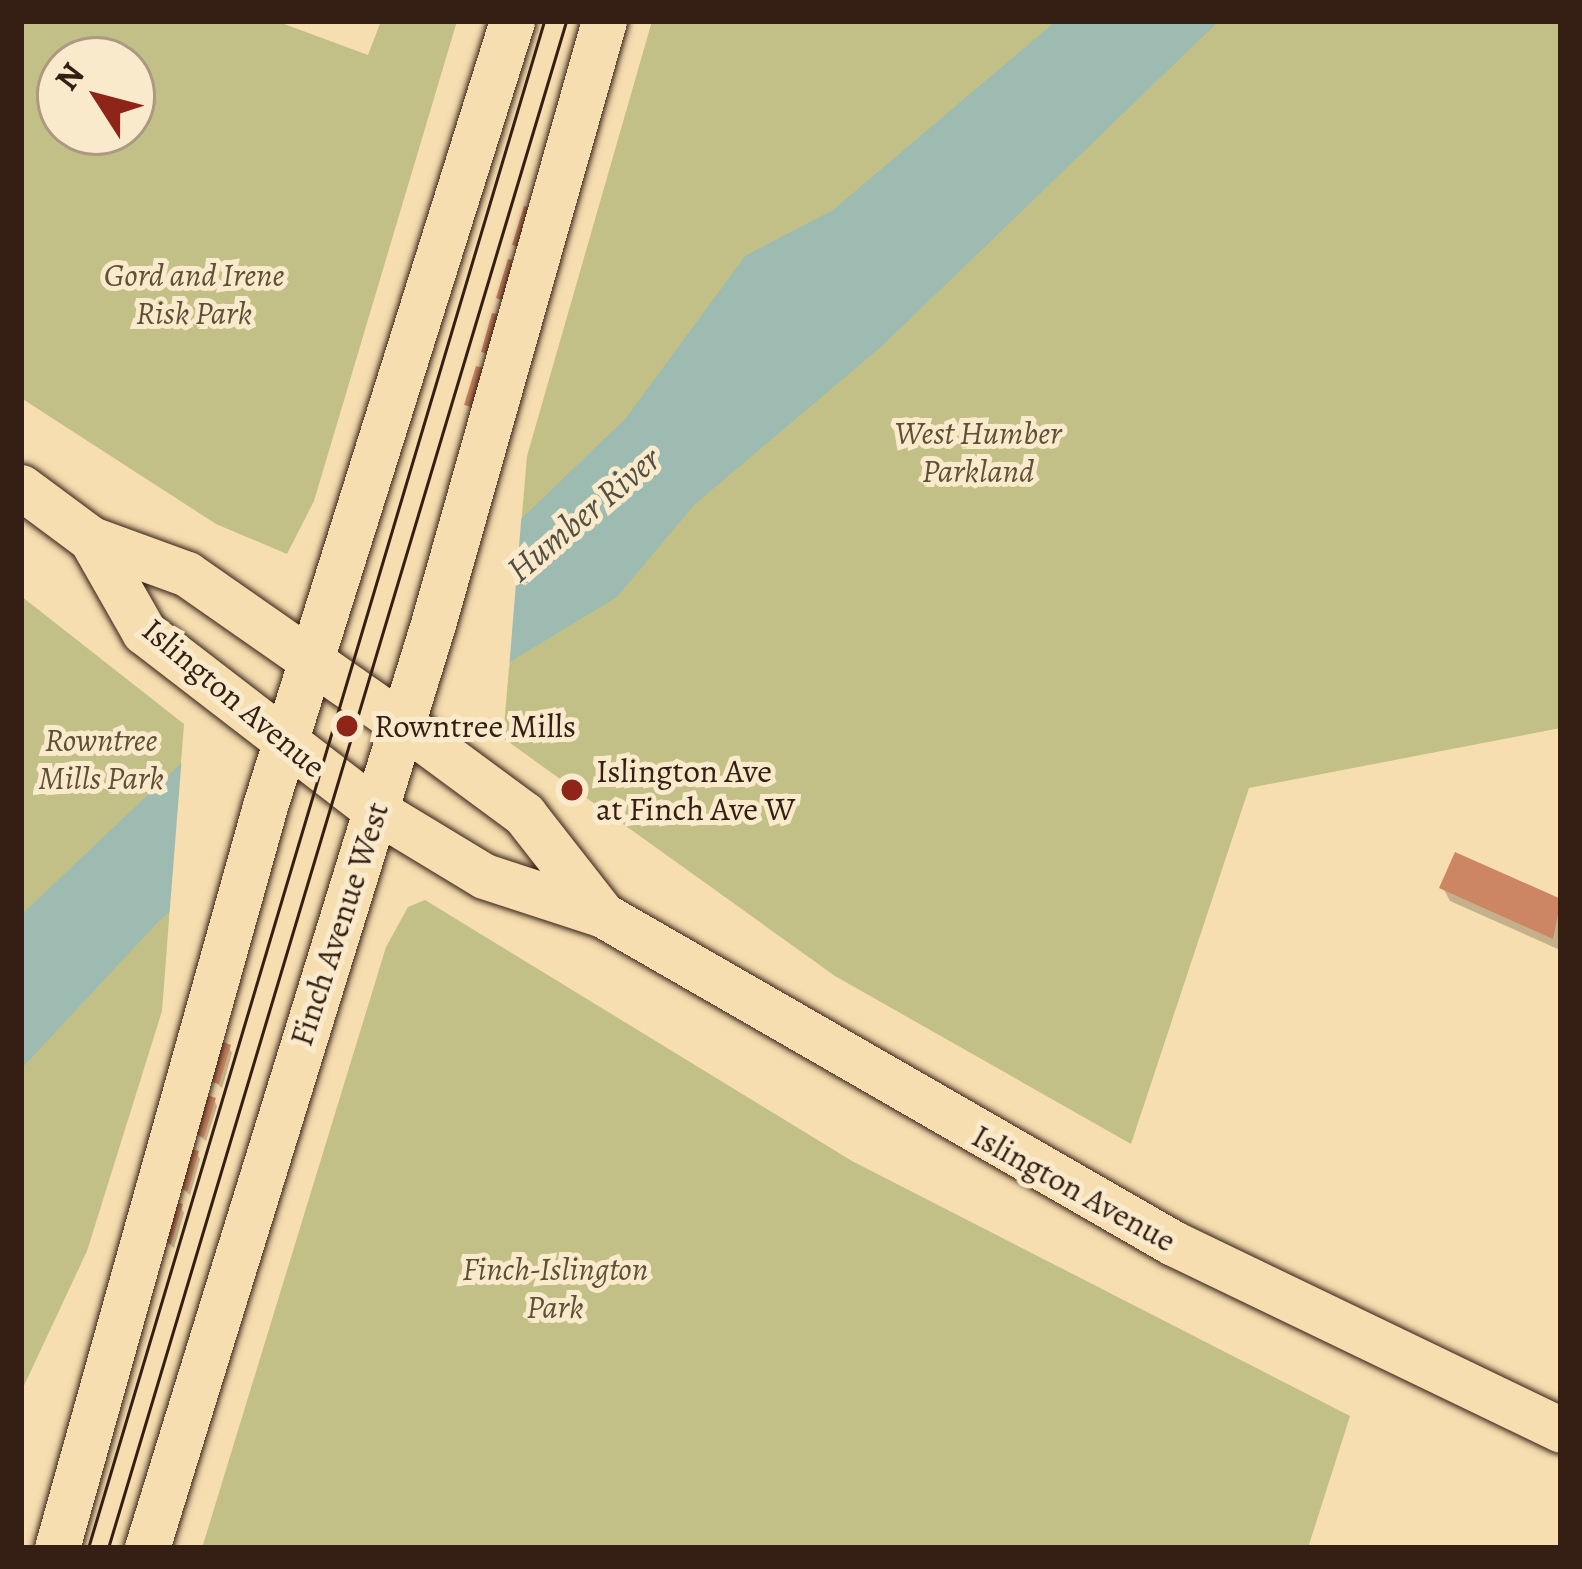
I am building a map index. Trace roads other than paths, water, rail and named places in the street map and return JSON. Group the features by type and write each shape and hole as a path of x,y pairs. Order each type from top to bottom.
{"main road":[{"path":"57,1548 211,988 370,491 512,21"},
{"name":"Finch Avenue West","path":"147,1548 335,928 402,724 604,21"},
{"name":"Islington Avenue","path":"21,488 91,539 210,591 402,724 524,814 603,915"},
{"name":"Islington Avenue","path":"91,539 144,632 287,747 375,810 484,876 603,915 1070,1189 1561,1430"}],"water":[{"name":"Humber River","path":"1056,21 1219,21 882,346 694,505 617,597 359,753 159,921 21,1069 21,915 192,753 521,519 626,418 745,256 833,210"}],"tram line":[{"path":"88,1548 544,21"},
{"path":"108,1548 566,21"}],"place":[{"name":"Rowntree Mills","path":"347,726"},
{"name":"Islington Ave at Finch Ave W","path":"572,790"}],"park label":[{"name":"Gord and Irene Risk Park","path":"194,294"},
{"name":"West Humber Parkland","path":"978,452"},
{"name":"Rowntree Mills Park","path":"101,759"},
{"name":"Finch-Islington Park","path":"555,1288"}]}
